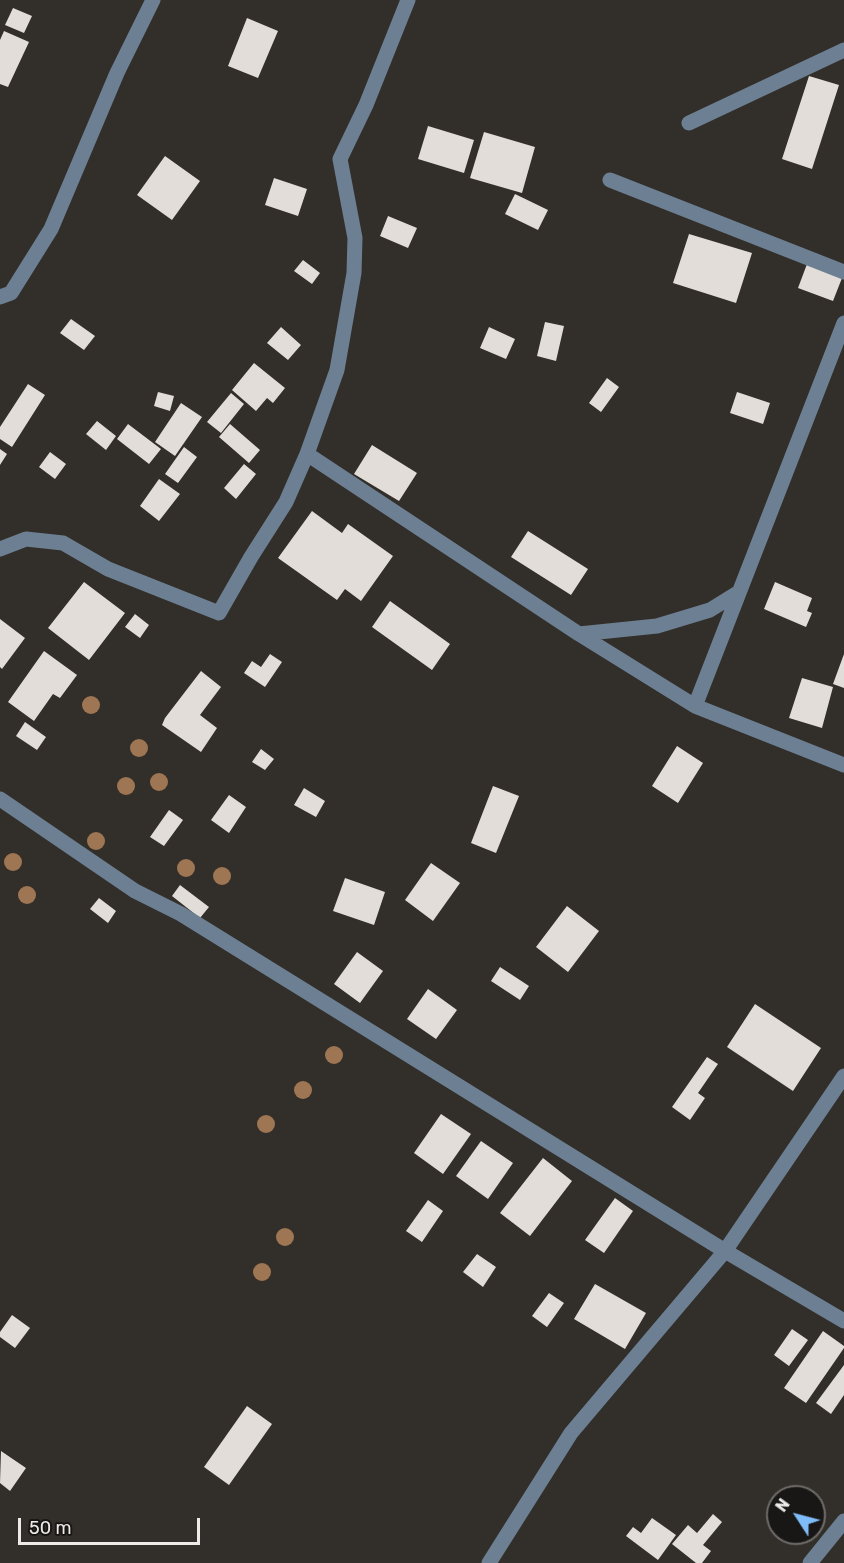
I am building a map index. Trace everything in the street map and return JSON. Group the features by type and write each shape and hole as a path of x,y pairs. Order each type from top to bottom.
{"street":[{"path":"0,297 11,293 51,229 117,73 153,0"},
{"path":"0,549 26,539 63,543 108,568 219,614 251,557 286,502 307,454 337,370 354,273 355,238 340,159 366,105 408,0"},
{"path":"689,123 844,50"},
{"path":"610,180 844,272"},
{"path":"695,706 844,323"},
{"path":"307,454 579,633 695,706 844,765"},
{"path":"579,633 657,627 710,610 739,592"},
{"path":"0,799 135,891 181,914 725,1251 844,1321"},
{"path":"489,1563 571,1433 725,1251 844,1076"},
{"path":"810,1563 844,1521"}],"building":[{"path":"13,8 32,16 24,33 5,25"},
{"path":"247,18 278,31 258,78 228,66"},
{"path":"4,31 29,42 8,87 0,84 0,40"},
{"path":"809,76 839,85 812,169 782,159"},
{"path":"428,126 474,140 464,173 418,159"},
{"path":"484,132 535,147 522,193 470,178"},
{"path":"165,156 200,181 172,220 137,195"},
{"path":"274,178 307,189 298,216 265,205"},
{"path":"515,194 548,210 538,230 505,214"},
{"path":"388,216 417,228 408,248 380,236"},
{"path":"689,234 752,253 736,303 673,283"},
{"path":"303,260 320,273 312,284 294,271"},
{"path":"807,264 842,278 833,301 798,288"},
{"path":"71,319 95,336 84,350 60,333"},
{"path":"545,322 564,326 556,361 537,356"},
{"path":"281,327 301,345 288,360 267,343"},
{"path":"489,327 515,339 506,359 480,348"},
{"path":"254,363 285,388 273,403 267,398 256,411 232,390"},
{"path":"607,378 619,387 601,412 589,403"},
{"path":"28,384 45,395 12,447 0,439 0,427"},
{"path":"158,392 174,396 170,411 154,406"},
{"path":"737,392 770,403 763,424 730,413"},
{"path":"231,393 244,404 221,433 207,422"},
{"path":"181,403 202,417 175,456 155,442"},
{"path":"97,421 116,436 106,450 86,434"},
{"path":"128,424 161,449 149,464 117,439"},
{"path":"230,424 260,450 249,463 219,437"},
{"path":"372,445 417,473 399,501 354,474"},
{"path":"184,447 197,457 178,483 165,474"},
{"path":"0,449 7,454 0,465"},
{"path":"50,452 66,464 55,479 39,467"},
{"path":"244,464 256,474 236,499 224,488"},
{"path":"159,479 180,494 159,521 140,506"},
{"path":"312,511 342,533 348,524 393,556 361,601 345,589 337,600 278,558"},
{"path":"528,531 588,569 571,595 511,557"},
{"path":"84,582 125,613 89,660 48,628"},
{"path":"775,582 812,598 807,611 812,613 806,627 764,609"},
{"path":"390,601 450,644 432,670 372,627"},
{"path":"135,614 149,625 140,638 125,627"},
{"path":"0,619 25,638 2,669 0,667"},
{"path":"44,651 77,675 60,698 53,694 34,721 8,702"},
{"path":"270,654 282,662 265,687 244,673 252,661 261,667"},
{"path":"844,654 844,688 833,684"},
{"path":"201,671 221,687 200,715 217,728 201,752 162,725"},
{"path":"802,678 833,687 822,728 789,718"},
{"path":"25,722 46,737 37,750 16,736"},
{"path":"677,746 703,763 678,803 652,786"},
{"path":"261,749 274,759 265,770 252,762"},
{"path":"493,786 519,796 496,853 471,843"},
{"path":"304,788 325,801 316,817 294,805"},
{"path":"229,795 246,807 229,833 211,820"},
{"path":"169,810 183,820 164,846 150,837"},
{"path":"431,863 460,883 433,921 405,900"},
{"path":"345,878 385,892 374,925 333,911"},
{"path":"180,885 209,907 200,918 172,896"},
{"path":"99,898 116,911 108,923 90,909"},
{"path":"567,906 599,931 568,972 536,947"},
{"path":"357,952 383,971 360,1003 334,984"},
{"path":"500,967 529,986 520,1000 491,981"},
{"path":"428,989 457,1010 436,1039 407,1019"},
{"path":"755,1004 821,1048 793,1091 727,1047"},
{"path":"707,1057 718,1064 698,1093 705,1098 690,1120 672,1107"},
{"path":"441,1114 471,1134 443,1174 414,1153"},
{"path":"481,1141 513,1163 488,1199 456,1176"},
{"path":"543,1158 572,1181 530,1236 500,1213"},
{"path":"615,1198 633,1211 604,1253 585,1240"},
{"path":"428,1200 443,1211 422,1242 406,1231"},
{"path":"477,1254 496,1267 483,1287 463,1272"},
{"path":"595,1284 646,1313 625,1349 574,1319"},
{"path":"549,1293 564,1303 547,1327 532,1316"},
{"path":"12,1315 30,1328 15,1348 0,1337 0,1332"},
{"path":"792,1329 808,1340 789,1366 774,1355"},
{"path":"823,1331 844,1348 806,1403 784,1388"},
{"path":"844,1365 844,1395 831,1414 816,1403"},
{"path":"247,1406 272,1424 229,1485 204,1467"},
{"path":"1,1451 26,1468 10,1491 0,1483"},
{"path":"713,1514 722,1522 703,1545 711,1551 702,1563 696,1563 672,1544 688,1525 697,1533"},
{"path":"652,1518 676,1535 658,1560 626,1536 633,1527 641,1533"}]}
